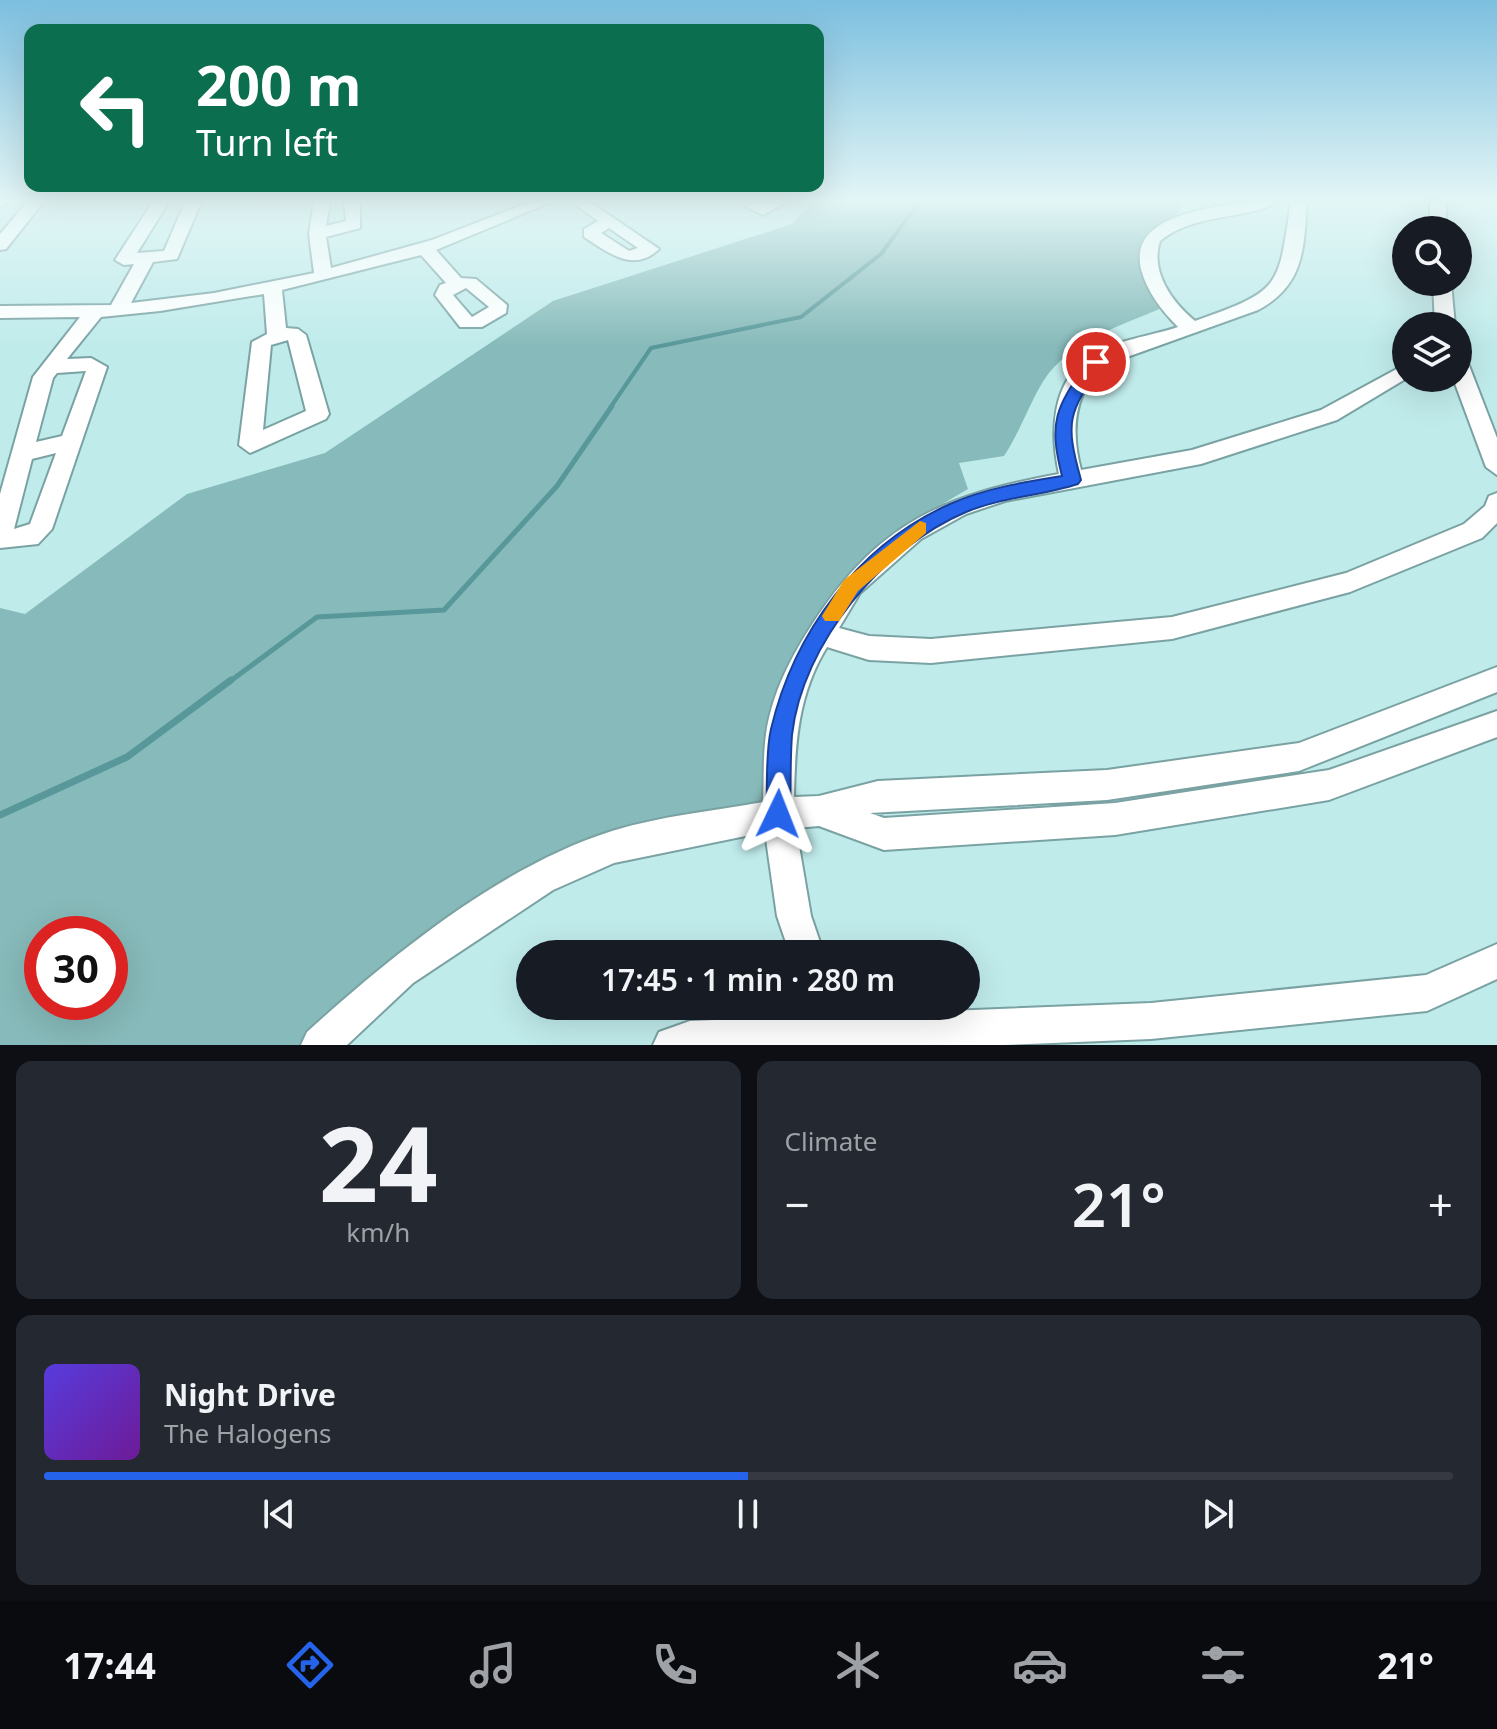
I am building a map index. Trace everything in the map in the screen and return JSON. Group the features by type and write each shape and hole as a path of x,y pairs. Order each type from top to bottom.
{"street":[{"path":"129,249 124,257 126,261 171,255 174,249"},
{"path":"319,249 323,275"},
{"path":"0,312 107,310 273,287 422,249"},
{"path":"426,249 457,285"},
{"path":"1150,249 1147,265 1168,310 1193,329"},
{"path":"1072,480 1062,443 1066,405 1082,376 1096,362 1109,355 1193,329 1250,307 1286,280 1291,249"},
{"path":"52,367 91,364 97,367 40,529 29,537 3,540 0,537 43,377 52,367 107,310 146,259"},
{"path":"273,287 277,336"},
{"path":"296,335 318,414 250,445 262,342 277,336 296,335"},
{"path":"802,940 794,916 778,814 781,733 798,670 851,586 912,532 958,508 1003,493 1193,458 1329,415 1392,378"},
{"path":"1467,392 1497,467"},
{"path":"23,453 70,442"},
{"path":"821,634 869,648 931,651 1172,628 1350,582 1473,531 1496,510 1497,502"},
{"path":"320,1045 401,971 541,878 613,847 778,814 819,811 878,796 1107,785 1299,757 1497,679"},
{"path":"819,811 884,834 1115,819 1329,785 1497,724"},
{"path":"1373,728 1398,760"},
{"path":"672,1045 690,1039 833,1028 1151,1021 1427,993 1497,961"}],"shaded area":[{"path":"715,249 1155,249 1145,264 1169,305 1101,334 1069,354 1044,380 1004,456 959,463 968,489 886,537 806,653 788,807 666,829 519,897 300,1045 0,1045 0,608 25,614 187,494 325,453 553,301"}],"waterway":[{"path":"610,408 651,348 801,317 885,249"},
{"path":"229,682 317,617 444,610 557,486 612,406"},
{"path":"0,815 127,757 231,680"}],"slow traffic":[{"path":"832,616 851,586 920,528"}],"route":[{"path":"778,814 781,733 798,670 851,586 912,532 958,508 1003,493 1072,480 1062,443 1066,405 1082,376 1096,362"}]}
